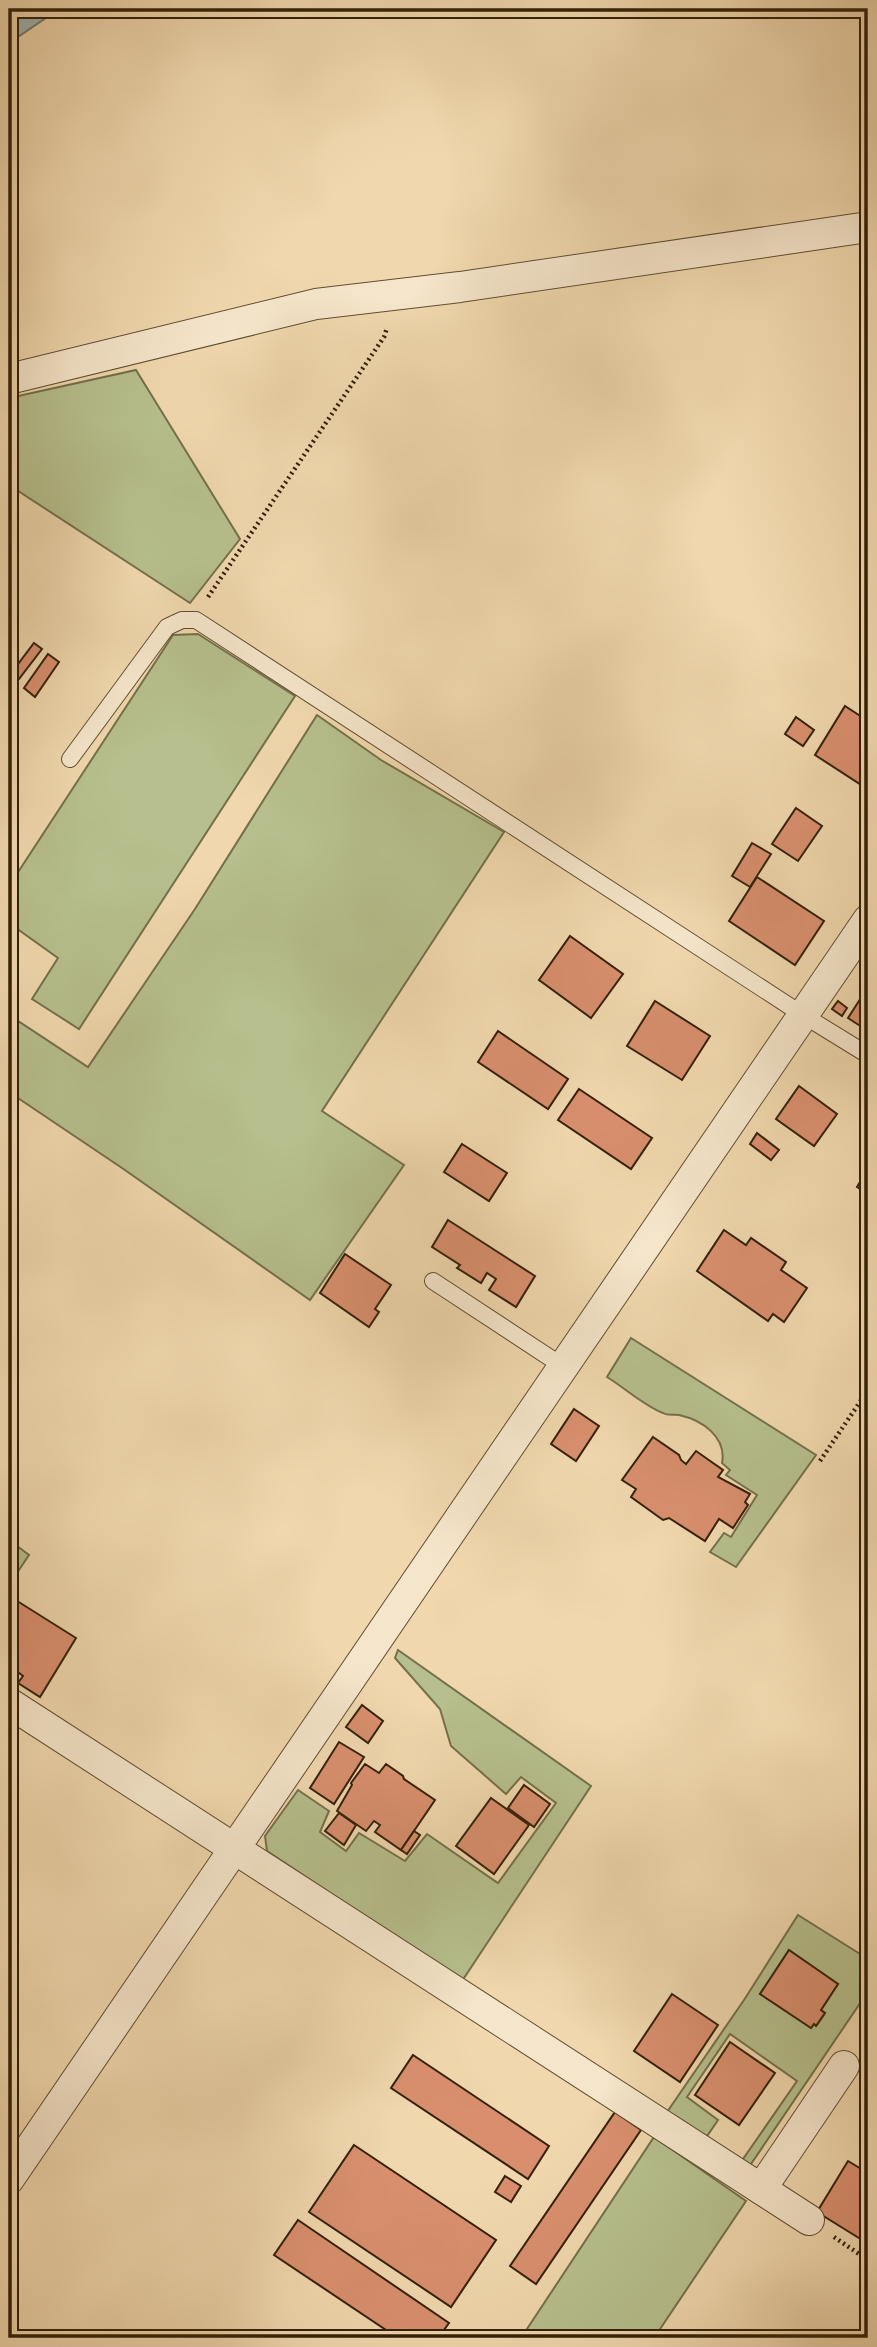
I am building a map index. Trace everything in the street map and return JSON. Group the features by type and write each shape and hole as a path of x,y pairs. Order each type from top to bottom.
{"street":[{"path":"9,379 317,304 399,295 868,227"},
{"path":"9,2179 868,920"},
{"path":"9,1703 809,2220"},
{"path":"761,2189 844,2066"}],"lane":[{"path":"70,760 167,627 182,620 196,620 868,1055"},
{"path":"433,1281 564,1367"}],"path":[{"path":"196,620 208,597 384,337 399,295"},
{"path":"820,1461 868,1390"}],"green space":[{"path":"136,370 240,539 190,603 9,485 9,398"},
{"path":"198,634 295,696 79,1029 32,999 58,958 9,923 9,886 173,635"},
{"path":"317,715 381,760 504,832 322,1111 404,1165 310,1300 9,1092 9,1015 88,1067 195,909"},
{"path":"631,1338 816,1455 736,1567 710,1552 724,1533 731,1537 757,1495 726,1475 730,1470 722,1463 721,1445 711,1431 688,1417 656,1410 607,1377"},
{"path":"9,1540 29,1555 9,1585"},
{"path":"398,1650 591,1786 462,1981 267,1851 265,1836 298,1790 329,1811 320,1832 346,1851 359,1833 405,1861 427,1834 498,1883 556,1803 521,1777 506,1794 451,1746 440,1709 395,1658"},
{"path":"798,1915 868,1959 868,1998 865,1996 749,2167 741,2162 797,2081 730,2034 687,2097 718,2120 703,2142 665,2115 744,2000","holes":["789,1950 838,1984 821,2010 825,2013 817,2025 814,2024 811,2028 760,1994"]},
{"path":"654,2137 746,2201 654,2338 521,2338"}],"shaded area":[{"path":"9,9 59,9 9,43"}],"building":[{"path":"34,643 42,649 9,692 9,676"},
{"path":"48,654 59,662 35,697 24,688"},
{"path":"845,706 868,721 866,788 815,755"},
{"path":"796,717 814,730 803,746 785,734"},
{"path":"796,808 822,826 798,861 772,844"},
{"path":"752,843 771,854 750,887 732,876"},
{"path":"757,877 824,921 795,965 729,921"},
{"path":"570,936 623,974 591,1018 539,980"},
{"path":"868,987 868,1031 848,1018"},
{"path":"655,1001 710,1036 682,1080 627,1046"},
{"path":"838,1001 847,1008 842,1016 832,1009"},
{"path":"498,1031 568,1079 548,1109 478,1062"},
{"path":"799,1086 837,1114 814,1146 776,1119"},
{"path":"579,1089 652,1138 631,1169 558,1120"},
{"path":"757,1133 779,1150 771,1160 750,1144"},
{"path":"462,1144 507,1173 489,1201 444,1172"},
{"path":"868,1169 868,1194 857,1187"},
{"path":"448,1220 535,1276 516,1307 489,1290 496,1279 487,1273 481,1283 457,1268 460,1265 432,1247"},
{"path":"724,1230 746,1245 751,1238 786,1262 781,1270 807,1288 784,1322 773,1314 768,1321 697,1271"},
{"path":"345,1254 391,1285 375,1309 379,1312 369,1327 320,1293"},
{"path":"574,1409 599,1426 576,1461 551,1444"},
{"path":"653,1437 679,1455 686,1464 696,1451 723,1470 718,1477 750,1494 745,1502 748,1505 733,1528 719,1519 705,1541 669,1518 663,1520 631,1497 636,1489 622,1480"},
{"path":"14,1599 76,1638 40,1697 18,1683 23,1676 11,1667 17,1657 9,1651 9,1602"},
{"path":"362,1705 383,1721 368,1743 346,1727"},
{"path":"339,1742 364,1757 334,1804 310,1788"},
{"path":"365,1764 379,1773 386,1764 435,1800 401,1850 375,1832 380,1825 374,1821 366,1831 337,1811 351,1783"},
{"path":"524,1785 550,1804 534,1827 508,1808"},
{"path":"491,1798 529,1825 494,1874 456,1846"},
{"path":"339,1813 356,1825 344,1845 325,1831"},
{"path":"414,1831 420,1835 407,1854 401,1850"},
{"path":"789,1950 838,1984 821,2010 825,2013 816,2026 814,2024 811,2028 760,1994"},
{"path":"672,1994 718,2025 680,2082 634,2051"},
{"path":"730,2042 775,2073 739,2125 695,2095"},
{"path":"413,2055 549,2146 528,2179 391,2088"},
{"path":"615,2112 641,2130 536,2284 510,2266"},
{"path":"354,2145 496,2240 451,2307 309,2212"},
{"path":"848,2161 868,2173 867,2243 817,2212"},
{"path":"505,2176 521,2186 511,2202 495,2192"},
{"path":"298,2220 449,2323 438,2338 398,2338 274,2255"}]}
